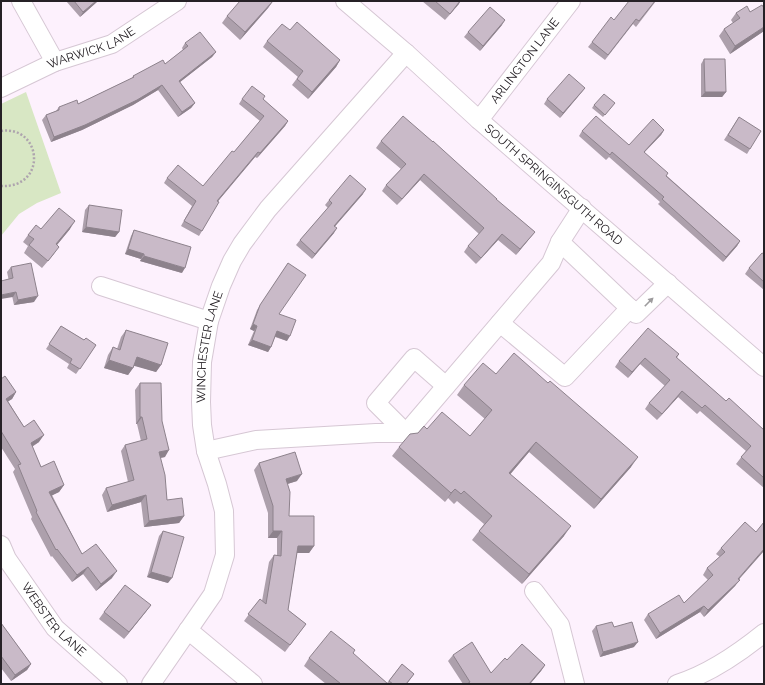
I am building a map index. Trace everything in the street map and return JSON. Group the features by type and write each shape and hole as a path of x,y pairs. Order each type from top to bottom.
{"street":[{"path":"21,1 55,62"},
{"name":"WARWICK LANE","path":"1,88 55,62 112,44 177,1"},
{"name":"SOUTH SPRINGINSGUTH ROAD","path":"345,1 406,53 479,120 764,367"},
{"name":"ARLINGTON LANE","path":"479,120 571,1"},
{"name":"WINCHESTER LANE","path":"150,684 213,594 225,555 224,511 206,451 202,424 201,384 202,362 209,321 221,286 232,261 242,244 268,209 406,53"},
{"path":"406,433 551,263 560,242 582,208"},
{"path":"560,242 636,314 668,284"},
{"path":"101,286 209,321"},
{"path":"500,323 565,377 630,308"},
{"path":"406,433 376,403 414,358 446,386"},
{"path":"206,451 256,440 376,432 406,433"},
{"name":"WEBSTER LANE","path":"1,545 7,559 55,628 118,684"},
{"path":"534,591 560,624 575,684"},
{"path":"188,630 253,684"},
{"path":"677,684 706,672 727,660 764,633"}],"path":[{"path":"1,130 16,131 24,136 34,151 34,161 32,170 26,178 19,183 10,186 1,186"}],"green space":[{"path":"26,92 61,193 37,203 19,214 1,236 1,104"}],"building":[{"path":"74,1 96,1 83,12"},
{"path":"240,1 273,1 245,32 227,16"},
{"path":"435,1 460,1 450,14"},
{"path":"629,1 655,1 639,21 636,19 608,55 592,42 611,17 614,20"},
{"path":"762,5 764,8 764,27 735,46 724,29 740,18 736,13 747,6 750,12"},
{"path":"490,7 505,20 483,46 468,32"},
{"path":"297,22 340,60 312,92 297,79 303,71 267,41 282,24 290,30"},
{"path":"200,32 216,52 179,81 195,103 182,112 162,85 137,100 85,125 54,137 46,115 59,110 59,107 77,100 78,104 134,77 133,76 163,60 165,64 188,46 185,43"},
{"path":"704,59 725,59 726,92 705,92"},
{"path":"569,74 585,88 563,113 547,99"},
{"path":"252,86 265,96 263,99 288,121 260,153 258,152 217,201 219,202 202,231 184,221 196,201 167,178 178,165 203,186 264,116 242,99"},
{"path":"604,94 615,103 605,115 594,105"},
{"path":"403,116 535,232 520,249 502,234 481,258 468,246 484,228 424,174 402,199 386,185 406,164 381,141"},
{"path":"596,116 629,145 653,119 664,130 644,152 668,173 666,176 740,241 726,257 662,199 664,197 612,152 610,155 582,131"},
{"path":"739,117 761,131 750,149 728,135"},
{"path":"350,175 366,189 334,226 337,228 315,254 300,240 332,203 329,200"},
{"path":"89,205 122,210 119,232 86,227"},
{"path":"59,208 75,221 56,244 59,247 48,261 29,245 34,239 28,235 36,225 41,229"},
{"path":"134,230 191,247 185,268 144,256 144,254 128,249"},
{"path":"762,253 764,254 764,282 749,268"},
{"path":"31,263 38,296 18,300 16,292 1,295 1,281 13,278 11,267"},
{"path":"288,263 306,275 279,314 296,320 290,336 277,331 271,347 252,340 257,326 253,324 260,305"},
{"path":"61,326 84,340 86,338 96,345 80,369 70,363 72,359 49,344"},
{"path":"648,328 679,354 676,357 726,401 729,398 764,430 764,478 741,457 751,446 705,405 702,408 682,391 662,414 649,403 670,380 645,358 632,372 619,361"},
{"path":"126,330 168,343 161,365 137,357 133,368 109,360 113,347 120,350"},
{"path":"514,353 548,383 550,381 638,457 601,499 536,442 509,473 571,526 529,574 479,531 492,516 464,491 461,494 455,489 451,493 399,447 410,434 418,433 424,426 427,429 442,412 470,436 492,410 464,385 483,363 496,374"},
{"path":"5,376 16,392 6,399 24,427 34,420 44,435 31,443 41,467 54,461 64,485 49,492 82,554 96,544 117,571 101,584 88,567 77,575 57,549 56,550 36,512 37,511 18,465 21,464 1,431 1,379"},
{"path":"140,383 161,383 162,421 169,450 159,452 165,475 167,500 182,498 184,516 149,521 146,495 112,505 106,488 134,480 125,445 147,439 142,417 140,417"},
{"path":"295,452 302,474 286,479 290,492 289,516 314,516 314,546 298,546 288,610 306,624 290,645 248,614 260,599 266,604 274,555 281,556 282,531 273,531 273,506 259,463"},
{"path":"745,522 756,532 764,522 764,549 738,579 740,580 708,610 704,606 660,633 648,614 679,595 684,603 713,575 707,568 725,552 721,548"},
{"path":"163,531 184,537 172,578 151,572"},
{"path":"125,585 151,605 129,632 104,612"},
{"path":"612,622 614,627 632,622 638,642 603,652 596,626"},
{"path":"1,623 31,664 15,675 1,656"},
{"path":"331,631 355,650 353,653 388,684 341,684 309,658"},
{"path":"472,642 491,673 505,658 507,660 522,644 545,665 529,684 467,684 470,682 453,655"},
{"path":"402,664 414,674 406,684 393,684 389,681"}]}
